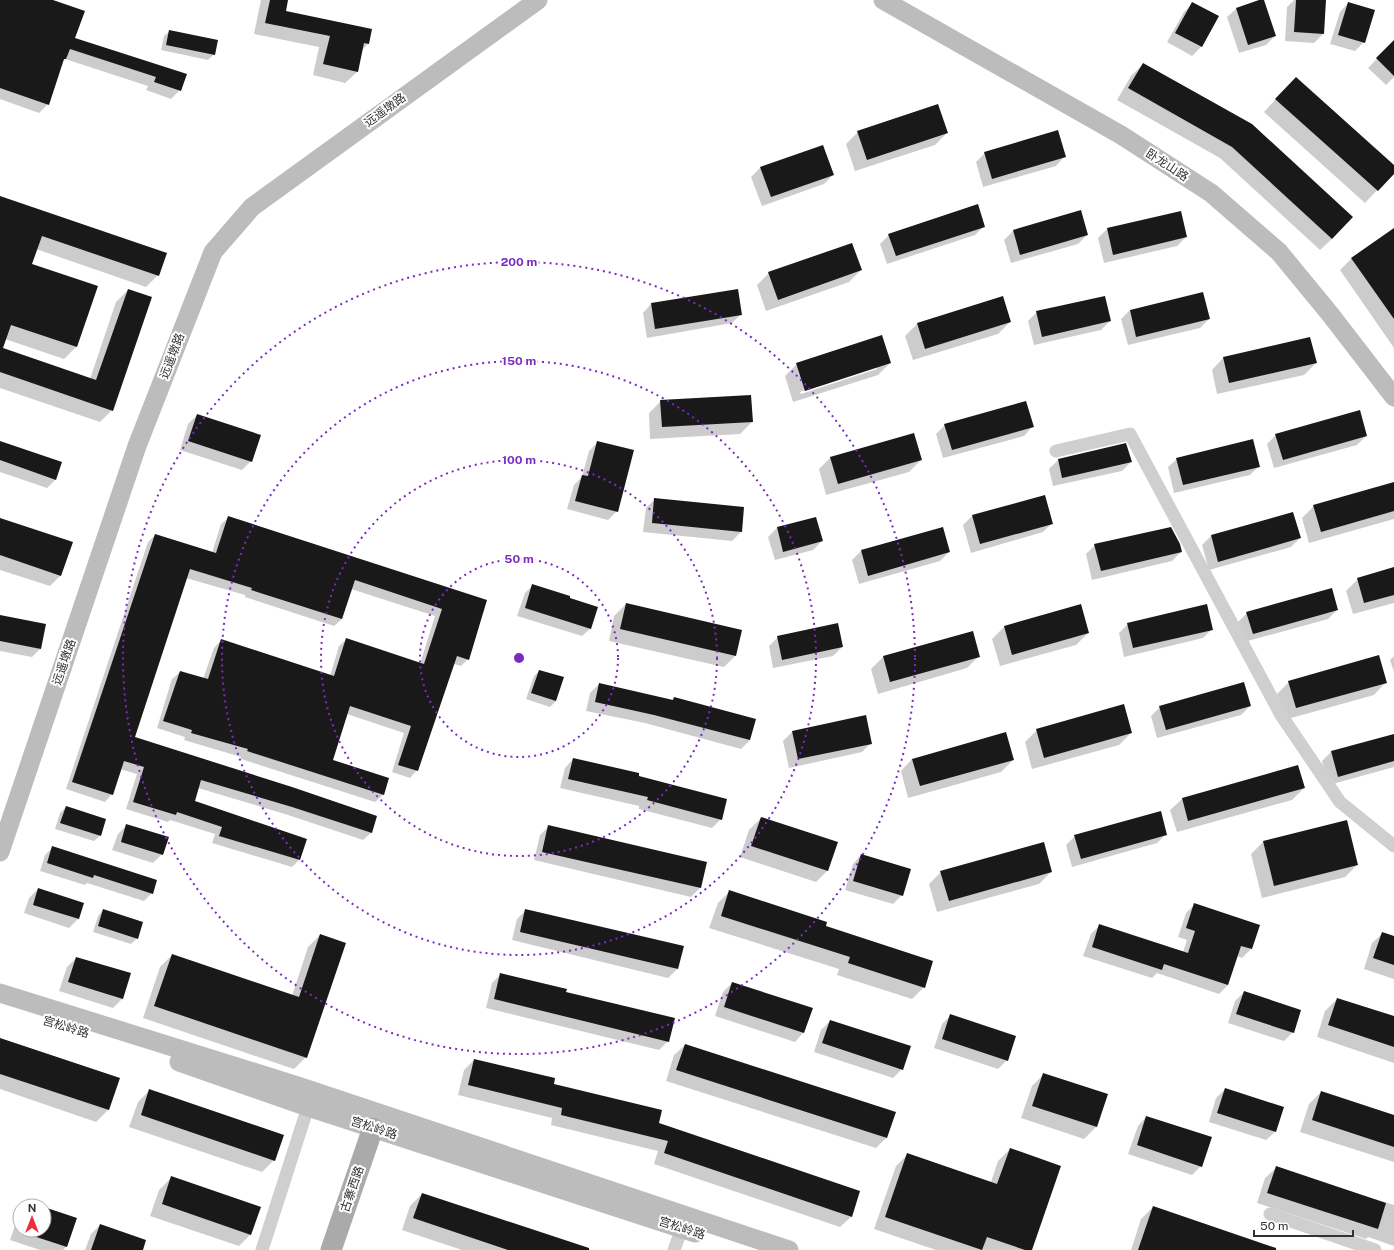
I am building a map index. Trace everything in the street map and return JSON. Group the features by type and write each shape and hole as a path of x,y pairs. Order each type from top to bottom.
{"main road":[{"name":"古寨西路","path":"331,1250 373,1128"}],"street":[{"name":"远遥墩路","path":"0,852 137,446 213,252 252,207 538,0"},
{"name":"卧龙山路","path":"884,0 1121,135 1210,193 1279,252 1330,314 1394,397"},
{"path":"1056,451 1130,434 1281,715 1340,802 1394,846"},
{"path":"0,993 301,1087 789,1250"},
{"name":"宫松岭路","path":"0,1007 146,1051 308,1107 747,1250"},
{"path":"262,1250 308,1107"},
{"path":"1270,1214 1375,1250"},
{"path":"674,1250 682,1228"}],"building":[{"path":"0,0 53,0 85,11 75,38 187,74 181,91 154,82 156,77 70,49 66,59 64,59 49,105 0,88"},
{"path":"270,0 288,0 286,11 372,29 369,44 364,43 358,72 323,64 330,36 265,23"},
{"path":"1259,0 1264,0 1276,36 1248,45 1236,8"},
{"path":"1296,0 1326,0 1324,34 1294,32"},
{"path":"1192,2 1219,16 1202,47 1175,33"},
{"path":"1348,2 1375,10 1365,43 1338,35"},
{"path":"169,30 218,40 215,55 166,45"},
{"path":"1394,40 1394,76 1376,58"},
{"path":"1143,63 1252,124 1353,217 1332,239 1232,147 1128,88"},
{"path":"1296,77 1394,165 1394,174 1378,191 1275,99"},
{"path":"938,104 948,133 867,160 857,131"},
{"path":"1058,130 1066,157 992,179 984,152"},
{"path":"823,145 834,175 771,197 760,167"},
{"path":"0,196 167,253 159,276 42,236 32,264 98,286 77,347 11,325 3,348 96,380 128,289 152,297 113,411 0,372"},
{"path":"978,204 985,227 896,256 888,234"},
{"path":"1081,210 1088,235 1020,255 1013,230"},
{"path":"1181,211 1187,237 1113,255 1107,228"},
{"path":"1394,228 1394,319 1351,258"},
{"path":"852,243 862,270 778,300 768,272"},
{"path":"738,289 742,315 655,329 651,303"},
{"path":"1203,292 1210,319 1136,337 1130,310"},
{"path":"1003,296 1011,322 925,349 917,323"},
{"path":"1105,296 1111,321 1042,337 1036,311"},
{"path":"882,335 891,363 805,391 796,363"},
{"path":"1310,337 1317,363 1229,383 1223,357"},
{"path":"751,395 753,422 662,427 660,400"},
{"path":"1026,401 1034,427 952,450 944,424"},
{"path":"1360,410 1367,436 1283,460 1275,434"},
{"path":"197,414 261,435 252,462 188,441"},
{"path":"914,433 922,460 838,484 830,457"},
{"path":"1253,439 1260,467 1183,485 1176,458"},
{"path":"0,441 62,462 56,480 0,460"},
{"path":"597,441 634,450 618,512 575,501 582,475 588,476"},
{"path":"1126,443 1132,462 1062,478 1058,459"},
{"path":"1394,482 1394,511 1321,532 1313,505"},
{"path":"1045,495 1053,524 980,544 972,515"},
{"path":"654,498 744,507 742,532 652,523"},
{"path":"1293,512 1301,538 1218,562 1211,535"},
{"path":"228,516 487,600 469,660 457,656 418,771 398,765 411,726 350,706 333,760 389,778 384,795 247,751 248,749 191,733 192,730 163,721 180,671 208,679 221,639 334,676 346,638 424,664 442,609 355,580 342,619 251,590 252,588 190,569 135,737 377,816 372,833 201,780 195,801 307,839 300,860 219,836 222,827 177,812 176,815 133,802 144,767 124,761 113,795 72,782 155,534 216,553"},
{"path":"816,517 823,541 783,552 777,527"},
{"path":"0,518 73,542 61,576 0,555"},
{"path":"943,527 950,552 868,576 861,550"},
{"path":"1171,527 1180,544 1182,552 1101,571 1094,544"},
{"path":"1394,567 1394,595 1364,603 1357,578"},
{"path":"532,584 598,607 591,629 525,608"},
{"path":"1332,588 1338,610 1253,634 1246,612"},
{"path":"626,603 742,630 736,656 620,629"},
{"path":"1081,604 1089,633 1012,655 1004,626"},
{"path":"1207,604 1213,630 1133,648 1127,623"},
{"path":"0,615 46,624 41,649 0,641"},
{"path":"838,623 843,647 782,660 777,636"},
{"path":"973,631 980,657 890,682 883,656"},
{"path":"1379,655 1387,683 1296,708 1288,681"},
{"path":"539,670 564,677 556,701 531,693"},
{"path":"1244,682 1251,706 1166,730 1159,706"},
{"path":"599,683 673,700 674,697 756,719 750,740 654,715 595,702"},
{"path":"1124,704 1132,733 1044,758 1036,729"},
{"path":"866,715 872,744 798,759 792,731"},
{"path":"1006,732 1014,760 920,786 912,759"},
{"path":"1394,734 1394,761 1338,777 1331,751"},
{"path":"573,758 639,773 639,776 727,799 722,820 647,800 648,797 568,779"},
{"path":"1298,765 1305,788 1188,821 1182,798"},
{"path":"66,806 106,819 101,836 60,823"},
{"path":"1161,811 1167,835 1081,859 1074,835"},
{"path":"761,817 838,842 828,871 751,846"},
{"path":"1347,820 1358,865 1274,886 1263,841"},
{"path":"126,824 169,837 163,855 121,842"},
{"path":"548,825 707,862 701,888 542,852"},
{"path":"1044,842 1052,872 949,901 940,871"},
{"path":"52,846 157,880 153,894 94,875 93,878 47,863"},
{"path":"861,854 911,869 903,896 853,881"},
{"path":"38,888 84,903 79,919 33,905"},
{"path":"729,890 827,922 826,926 933,961 925,988 848,963 850,957 721,916"},
{"path":"1194,903 1260,925 1252,949 1241,946 1228,985 1164,964 1162,970 1092,947 1099,924 1188,953 1195,931 1186,928"},
{"path":"103,909 143,922 138,939 98,926"},
{"path":"525,909 684,946 678,969 520,932"},
{"path":"1382,932 1394,936 1394,965 1373,958"},
{"path":"320,934 346,943 307,1058 154,1006 172,954 299,997"},
{"path":"76,957 131,973 123,999 68,982"},
{"path":"500,973 567,989 566,992 675,1018 669,1042 494,999"},
{"path":"732,982 813,1008 804,1033 724,1007"},
{"path":"1244,991 1301,1010 1294,1033 1236,1014"},
{"path":"1337,998 1394,1016 1394,1047 1328,1025"},
{"path":"950,1014 1016,1036 1008,1061 942,1039"},
{"path":"830,1020 911,1046 903,1070 822,1043"},
{"path":"0,1038 120,1078 109,1110 0,1074"},
{"path":"685,1044 896,1112 887,1138 676,1070"},
{"path":"474,1059 555,1078 554,1084 662,1110 659,1123 860,1191 852,1217 664,1153 668,1141 561,1115 562,1108 468,1085"},
{"path":"1043,1073 1108,1094 1097,1127 1032,1106"},
{"path":"1225,1088 1284,1107 1276,1132 1217,1113"},
{"path":"149,1089 284,1135 275,1161 141,1115"},
{"path":"1321,1091 1394,1115 1394,1147 1312,1120"},
{"path":"1146,1116 1212,1137 1202,1167 1137,1145"},
{"path":"1010,1148 1061,1166 1032,1250 1025,1250 987,1237 982,1250 885,1217 907,1153 997,1184"},
{"path":"1276,1166 1386,1203 1378,1229 1267,1193"},
{"path":"171,1176 261,1207 251,1235 162,1204"},
{"path":"422,1193 589,1248 589,1250 508,1250 413,1218"},
{"path":"1153,1206 1276,1248 1276,1250 1138,1250"},
{"path":"52,1210 77,1218 67,1247 39,1238 52,1238"},
{"path":"100,1224 146,1240 143,1250 91,1250"}]}
